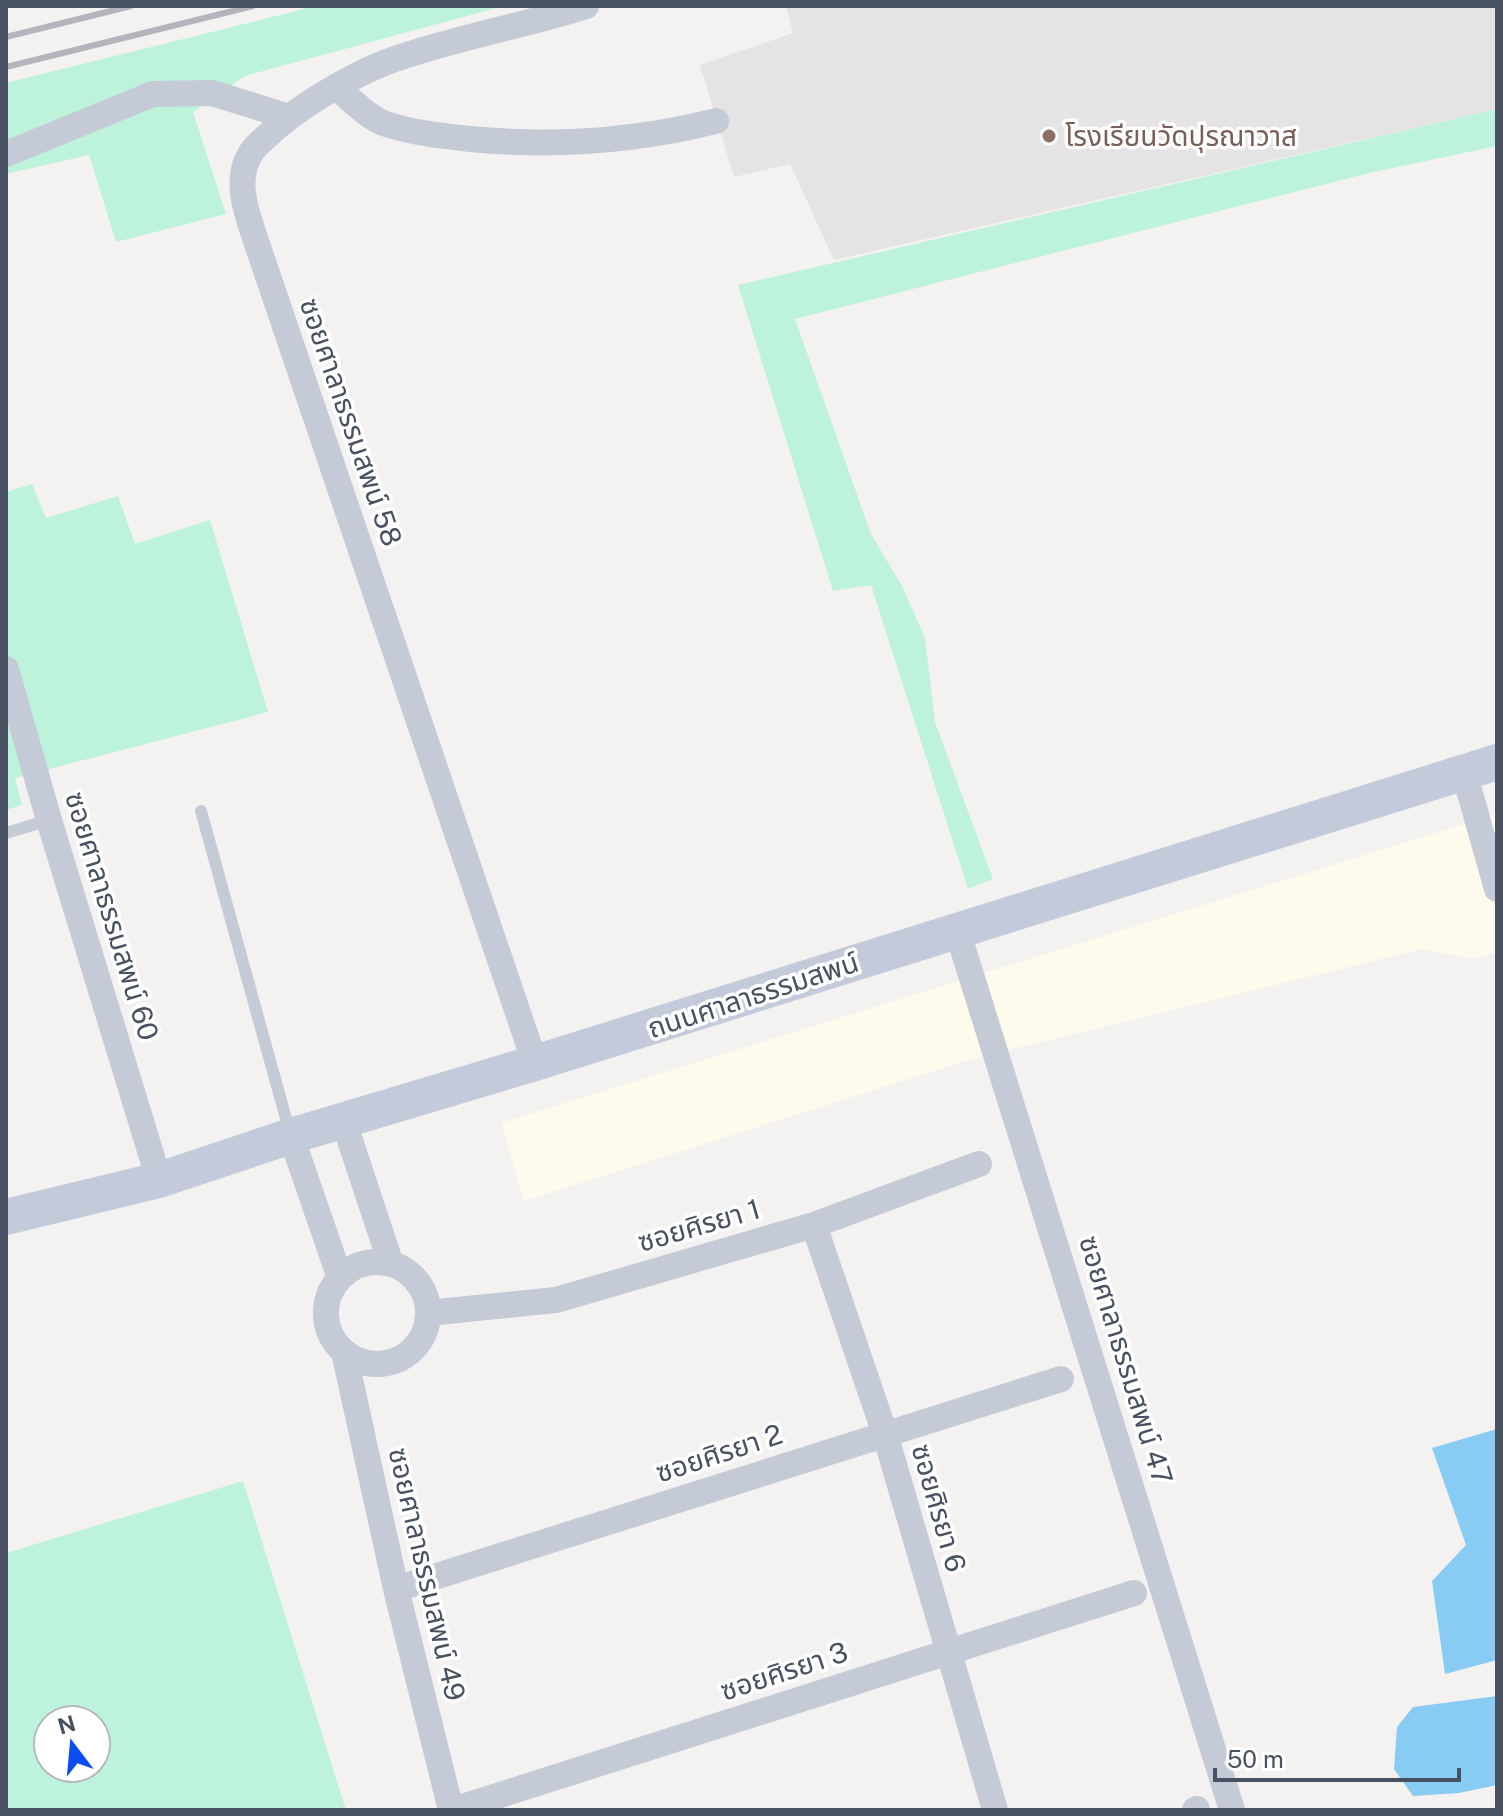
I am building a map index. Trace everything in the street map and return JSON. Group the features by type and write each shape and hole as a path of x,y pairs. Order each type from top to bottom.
{"street":[{"name":"ซอยศาลาธรรมสพน์ 58","path":"535,1063 245,209 242,183 248,157 289,117 336,87 402,56 530,24 586,6"},
{"path":"336,87 383,123 438,136 489,141 580,143 685,129 716,121"},
{"path":"6,154 153,94 212,93 289,117"},
{"name":"ซอยศาลาธรรมสพน์ 60","path":"6,669 159,1180"},
{"path":"1481,767 1497,889"},
{"name":"ถนนศาลาธรรมสพน์","path":"6,1217 159,1180 291,1136 535,1063 1481,767"},
{"name":"ซอยศาลาธรรมสพน์ 47","path":"957,930 1232,1810"},
{"path":"344,1122 391,1264"},
{"path":"291,1136 340,1278 364,1264 391,1264 406,1271 418,1282 426,1297 428,1313 422,1336 406,1355 391,1362 375,1364 358,1361 344,1352"},
{"name":"ซอยศิรยา 1","path":"428,1313 556,1300 814,1225 979,1164"},
{"name":"ซอยศิรยา 6","path":"814,1225 885,1434 995,1810"},
{"name":"ซอยศาลาธรรมสพน์ 49","path":"340,1278 328,1300 327,1325 333,1340 344,1352 396,1589 452,1810"},
{"name":"ซอยศิรยา 2","path":"396,1589 1061,1379"},
{"name":"ซอยศิรยา 3","path":"452,1810 1134,1593"}],"lane":[{"path":"201,811 291,1136"},
{"path":"6,833 49,820"}],"shaded area":[{"name":"โรงเรียนวัดปุรณาวาส","path":"786,6 1497,6 1497,109 834,260 790,164 734,177 700,65 793,33"},
{"path":"1497,814 1497,952 1474,959 1422,949 972,1059 524,1201 501,1123"}],"green space":[{"path":"316,6 504,6 245,76 193,112 226,214 116,242 89,155 6,174 6,83"},
{"path":"1497,109 1497,146 1369,173 795,319 871,534 902,586 925,638 935,722 993,879 968,889 871,585 833,591 738,285"},
{"path":"32,484 46,518 118,496 135,544 210,520 268,712 15,778 22,805 6,810 6,492"},
{"path":"243,1481 346,1810 6,1810 6,1553"}],"water":[{"path":"1497,1429 1497,1660 1445,1674 1432,1581 1466,1545 1432,1448"},
{"path":"1497,1696 1497,1785 1459,1793 1413,1796 1394,1769 1397,1727 1413,1707"}],"railway":[{"path":"6,37 131,6"},
{"path":"6,67 253,6"}],"place":[{"name":"โรงเรียนวัดปุรณาวาส","path":"1049,136"}]}
